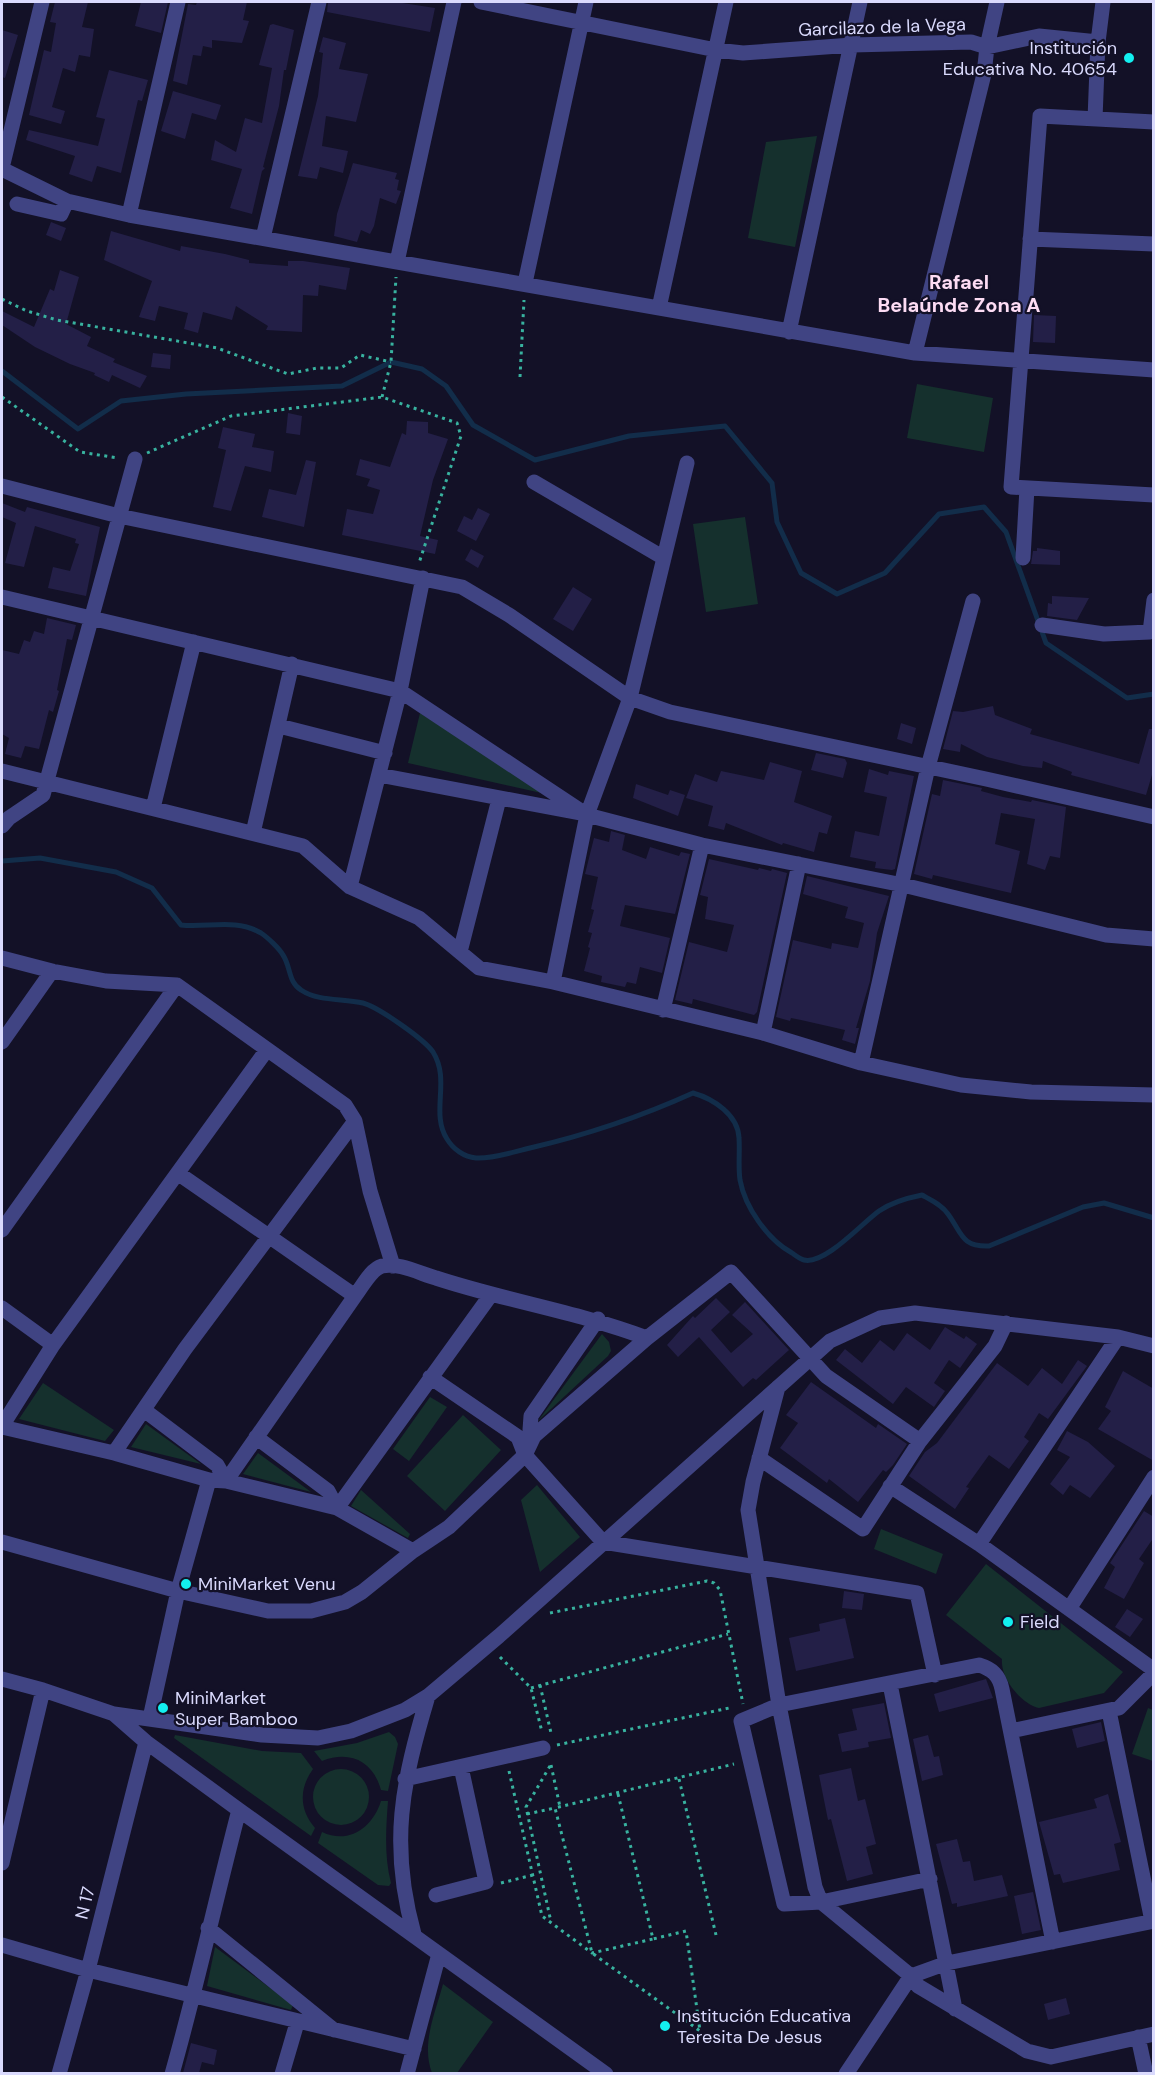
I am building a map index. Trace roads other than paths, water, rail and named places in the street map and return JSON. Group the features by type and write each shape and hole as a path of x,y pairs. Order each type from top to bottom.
{"street":[{"path":"42,2 2,169 67,201 129,214 915,353 1154,370"},
{"path":"129,214 178,2"},
{"path":"263,238 320,2"},
{"path":"397,262 454,2"},
{"name":"Garcilazo de la Vega","path":"481,2 716,50 743,53 852,45 971,42 987,47 984,74 915,353"},
{"path":"525,283 586,2"},
{"path":"658,308 726,2"},
{"path":"789,332 860,2"},
{"path":"997,2 987,47 1039,36 1098,42"},
{"path":"1095,119 1098,42 1103,2"},
{"path":"1154,122 1040,116 1011,487 1154,495"},
{"path":"17,204 61,214 67,201"},
{"path":"1030,239 1154,244"},
{"path":"2,826 16,813 43,795 135,459"},
{"path":"553,982 587,815 630,698 687,463"},
{"path":"534,482 664,558"},
{"path":"2,486 119,516 419,577 462,588 509,615 630,698 682,715 1154,817"},
{"path":"1023,558 1027,488"},
{"path":"350,887 400,691 419,577"},
{"path":"2,597 400,691 587,815"},
{"path":"1042,625 1104,634 1150,632 1154,600"},
{"path":"861,1063 928,767 973,601"},
{"path":"153,808 194,642"},
{"path":"253,833 292,664"},
{"path":"279,726 385,753"},
{"path":"2,771 303,846 350,887 419,918 479,968 553,982 764,1033 861,1063 961,1085 1031,1092 1154,1095"},
{"path":"379,775 587,815 702,845 903,885 1106,935 1154,939"},
{"path":"460,952 499,799"},
{"path":"663,1010 702,845"},
{"path":"764,1033 799,864"},
{"path":"2,958 52,971 106,981 177,985 266,1051 345,1105 355,1121 370,1191 393,1266"},
{"path":"2,1042 52,971"},
{"path":"2,1230 177,985"},
{"path":"266,1051 53,1345 2,1426 114,1453 209,1480 226,1481 337,1508 413,1551"},
{"path":"114,1453 185,1349 355,1121"},
{"path":"179,1174 355,1296"},
{"path":"226,1481 375,1270 393,1266 490,1296 598,1319 647,1338"},
{"path":"2,1542 178,1591 268,1611 311,1611 345,1602 362,1592 413,1551 448,1527 525,1455 534,1436 647,1338 731,1272 826,1376 920,1441"},
{"path":"337,1508 490,1296"},
{"path":"2,1308 53,1345"},
{"path":"2,1680 43,1690 114,1714 262,1735 318,1738 385,1719 428,1696 499,1636 830,1341 847,1332 880,1318 898,1314 938,1315 1118,1337 1154,1346"},
{"path":"534,1436 530,1431 531,1416 598,1319"},
{"path":"759,1458 862,1529 920,1441 995,1346 1006,1323"},
{"path":"979,1544 1118,1337"},
{"path":"430,1377 518,1437 525,1455 603,1542 917,1593 935,1675"},
{"path":"778,1387 748,1510 778,1705 815,1887 821,1902 911,1976 918,1986 1027,2051 1052,2057 1154,2034"},
{"path":"144,1410 217,1465 226,1481"},
{"path":"256,1437 328,1491 337,1508"},
{"path":"1069,1610 1154,1477"},
{"path":"150,1718 178,1591 209,1480"},
{"path":"890,1485 979,1544 1154,1672 1133,1697 1119,1708 1011,1731"},
{"path":"930,1879 821,1902 784,1904 741,1721 778,1705 979,1665 988,1668 1000,1679 1053,1942"},
{"path":"890,1684 955,2009"},
{"path":"2,1863 43,1690"},
{"path":"414,1934 403,1896 399,1827 405,1779 428,1696"},
{"path":"846,2073 911,1976 947,1963 1153,1921 1109,1711"},
{"path":"114,1714 146,1742 239,1810 606,2073"},
{"path":"405,1779 461,1767 546,1740"},
{"name":"N 17","path":"59,2073 88,1970 146,1742"},
{"path":"436,1895 486,1882 461,1767"},
{"path":"172,2073 195,1996 208,1928 239,1810"},
{"path":"208,1928 336,2032"},
{"path":"2,1945 88,1970 336,2032 413,2064 439,1954"},
{"path":"282,2073 297,2023"},
{"path":"1138,2037 1146,2073"}],"waterway":[{"path":"2,371 78,429 121,401 186,394 342,386 391,362 422,369 446,386 473,425 535,460 629,436 725,426 772,483 777,522 801,573 837,594 885,573 939,514 984,507 1006,532 1046,643 1127,698 1154,694"},
{"path":"2,861 40,858 116,872 152,888 181,925 232,925 251,928 261,933 281,952 294,983 301,990 315,996 355,1001 370,1006 400,1024 428,1046 438,1063 440,1074 442,1129 452,1146 467,1156 476,1158 496,1156 572,1137 633,1118 693,1093 709,1099 730,1115 738,1130 740,1180 752,1211 774,1239 804,1260 813,1260 832,1250 884,1208 922,1195 946,1211 963,1238 980,1246 989,1246 1083,1207 1104,1203 1154,1218"}],"place":[{"name":"Institución Educativa No. 40654","path":"1129,58"},
{"name":"MiniMarket Venu","path":"186,1584"},
{"name":"Field","path":"1008,1622"},
{"name":"MiniMarket Super Bamboo","path":"163,1708"},
{"name":"Institución Educativa Teresita De Jesus","path":"665,2026"}],"district":[{"name":"Rafael Belaúnde Zona A","path":"959,294"}]}
